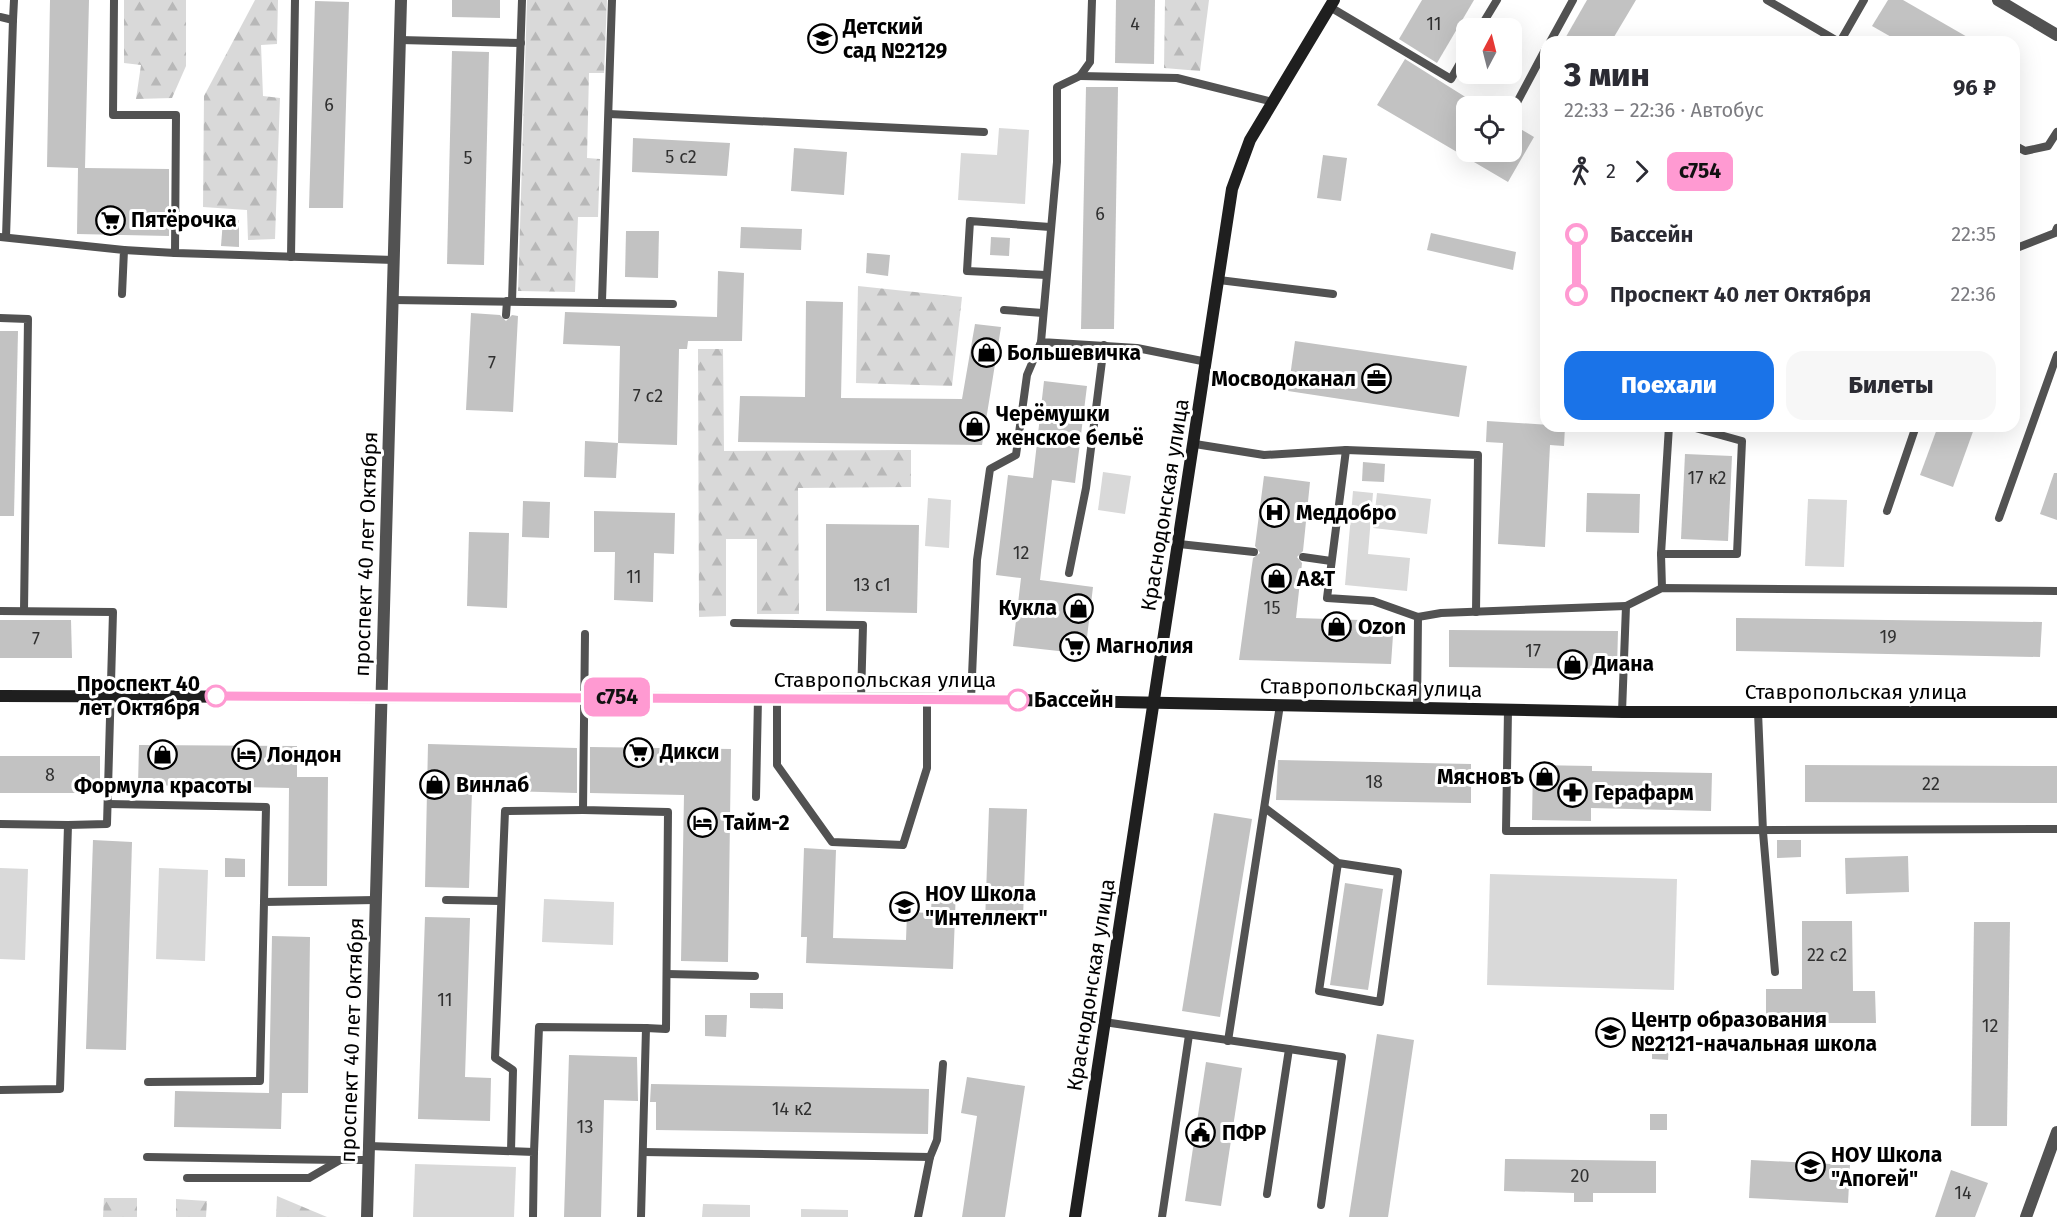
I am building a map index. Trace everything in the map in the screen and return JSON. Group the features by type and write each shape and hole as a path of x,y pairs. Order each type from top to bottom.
{"main road":[{"name":"Краснодонская улица","path":"1075,1217 1208,362 1232,189 1239,164 1332,3"},
{"name":"Ставропольская улица","path":"0,696 971,699 1622,712 2057,712"}],"street":[{"name":"проспект 40 лет Октября","path":"367,1217 401,0"},
{"path":"1998,0 2057,35"},
{"path":"2026,1217 2057,1132"}],"lane":[{"path":"14,0 3,237 124,250 394,260"},
{"path":"114,0 113,115 176,116 175,253"},
{"path":"291,257 295,0"},
{"path":"506,315 510,301 522,0"},
{"path":"602,301 612,0"},
{"path":"1080,76 1090,62 1092,0"},
{"path":"1486,18 1497,0"},
{"path":"1553,36 1573,0"},
{"path":"1767,0 1829,36"},
{"path":"1843,36 1864,0"},
{"path":"1332,3 1451,79 1456,70"},
{"path":"0,17 13,20"},
{"path":"400,40 521,43"},
{"path":"1520,96 1540,59"},
{"path":"971,699 977,560 990,469 1016,455 1027,375 1041,342 1057,162 1057,87 1080,76 1177,78 1273,102"},
{"path":"609,114 984,132"},
{"path":"2020,148 2025,151 2048,146 2057,132"},
{"path":"1046,275 967,271 970,221 1050,227"},
{"path":"2020,247 2055,233 2057,228"},
{"path":"123,294 124,250"},
{"path":"1219,279 1333,294"},
{"path":"393,300 602,301 673,304"},
{"path":"1004,310 1043,313"},
{"path":"0,318 28,319 24,612"},
{"path":"1041,342 1137,348 1208,362"},
{"path":"1069,573 1086,488 1104,345"},
{"path":"1999,518 2057,355"},
{"path":"1662,588 1661,554 1670,432"},
{"path":"1661,554 1737,554 1742,441 1710,432"},
{"path":"1887,511 1914,432"},
{"path":"1195,444 1264,455 1346,450 1478,455 1476,612"},
{"path":"1346,450 1327,598 1373,601 1418,616 1626,606 1662,588 2057,591"},
{"path":"1179,544 1254,552"},
{"path":"1303,557 1331,561"},
{"path":"1622,712 1626,606"},
{"path":"0,611 113,612 107,825 0,824"},
{"path":"1417,709 1418,616"},
{"path":"734,622 863,625 861,699"},
{"path":"583,810 585,634"},
{"path":"756,797 758,698"},
{"path":"777,699 777,765 832,842 903,845 927,768 927,699"},
{"path":"1228,1041 1280,705"},
{"path":"1508,710 1506,831 1763,832 2057,829"},
{"path":"1758,712 1763,832 1775,972"},
{"path":"108,804 266,807 260,1081 148,1082"},
{"path":"1265,808 1338,863 1398,872 1380,1002 1319,992 1338,863"},
{"path":"511,1151 513,1070 495,1058 505,811 668,812 666,1029 539,1027 532,1217"},
{"path":"0,1090 60,1089 68,825"},
{"path":"264,902 375,900"},
{"path":"446,900 501,901"},
{"path":"667,974 754,976"},
{"path":"1104,1022 1342,1057 1321,1205"},
{"path":"641,1217 646,1028"},
{"path":"1162,1217 1190,1035"},
{"path":"1267,1194 1288,1049"},
{"path":"918,1217 930,1157 937,1140 943,1064"},
{"path":"369,1146 534,1152"},
{"path":"643,1152 930,1157"},
{"path":"147,1157 368,1160"},
{"path":"187,1178 309,1178 340,1160"}],"green space":[{"path":"124,0 186,0 186,66 172,98 136,99 141,65 124,63"},
{"path":"255,0 278,0 277,44 261,45 263,96 280,98 275,239 248,240 247,210 203,207 204,96"},
{"path":"527,0 607,0 604,73 589,73 587,158 600,159 598,217 578,217 575,292 518,291"},
{"path":"1165,0 1209,0 1200,71 1164,68"},
{"path":"999,128 1029,130 1025,204 958,200 961,153 997,155"},
{"path":"858,286 962,297 952,386 856,383"},
{"path":"698,349 723,349 724,451 911,450 911,487 798,488 799,614 757,614 757,539 726,539 726,616 699,617"},
{"path":"1103,472 1131,476 1125,514 1098,510"},
{"path":"1353,491 1373,493 1368,554 1410,558 1407,591 1345,585"},
{"path":"1377,493 1431,499 1427,534 1373,528"},
{"path":"928,498 951,500 949,548 925,546"},
{"path":"1808,499 1847,500 1844,567 1805,566"},
{"path":"0,868 28,869 25,960 0,959"},
{"path":"159,868 208,870 205,961 156,959"},
{"path":"1490,874 1677,879 1674,990 1487,985"},
{"path":"544,899 614,902 613,945 542,942"},
{"path":"415,1164 516,1167 514,1217 413,1217"},
{"path":"277,1196 327,1217 276,1217"},
{"path":"104,1198 137,1198 137,1217 103,1217"},
{"path":"176,1199 207,1201 206,1217 176,1217"},
{"path":"703,1204 750,1205 750,1217 702,1217"},
{"path":"801,1209 848,1210 848,1217 801,1217"}],"building":[{"path":"50,0 89,0 85,168 169,169 169,236 77,234 78,168 47,167"},
{"path":"452,0 500,0 500,18 452,17"},
{"path":"1116,0 1155,0 1154,64 1115,63"},
{"path":"1422,0 1474,0 1463,18 1456,18 1456,31 1437,63 1399,39"},
{"path":"1587,0 1636,0 1615,36 1566,36"},
{"path":"1888,0 1903,0 1966,36 1890,36 1872,26"},
{"path":"315,1 349,2 343,208 309,208"},
{"path":"452,51 489,52 484,265 447,264"},
{"path":"1405,59 1464,96 1456,96 1456,151 1377,105"},
{"path":"1086,87 1118,87 1114,329 1081,329"},
{"path":"1522,130 1534,137 1522,158"},
{"path":"633,138 730,143 727,176 632,172"},
{"path":"794,148 847,152 844,195 791,191"},
{"path":"1323,155 1347,158 1341,201 1317,198"},
{"path":"1474,162 1520,162 1508,182"},
{"path":"223,220 239,220 239,247 221,246"},
{"path":"741,227 802,229 801,250 740,248"},
{"path":"626,231 659,231 658,278 625,277"},
{"path":"1431,233 1516,252 1513,270 1427,250"},
{"path":"991,237 1010,238 1009,256 990,255"},
{"path":"867,253 890,255 888,276 866,273"},
{"path":"718,271 744,273 742,341 688,341 687,349 679,349 677,445 618,443 620,346 563,344 565,312 717,317"},
{"path":"806,301 843,302 841,398 962,399 975,324 1001,327 982,445 738,442 740,396 805,397"},
{"path":"471,313 500,315 506,321 512,315 518,316 513,412 466,410"},
{"path":"0,331 18,331 14,516 0,516"},
{"name":"Мосводоканал","path":"1295,341 1467,366 1459,417 1288,391"},
{"path":"1044,381 1087,386 1075,483 1052,480 1040,580 1093,587 1085,654 1013,646 1021,578 996,575 1008,475 1033,478"},
{"path":"1487,421 1540,424 1540,432 1565,432 1564,446 1550,445 1545,547 1498,544 1503,443 1486,442"},
{"path":"1936,432 1973,432 1953,487 1920,475"},
{"path":"585,441 618,443 616,478 584,477"},
{"path":"1685,454 1732,456 1728,541 1681,539"},
{"path":"1363,462 1385,464 1384,482 1362,481"},
{"path":"2054,473 2057,473 2057,520 2040,514"},
{"path":"1264,476 1310,482 1303,551 1297,557 1302,563 1296,618 1394,621 1391,664 1239,660 1253,558 1260,553 1255,546"},
{"path":"1587,493 1640,494 1639,533 1586,532"},
{"path":"523,501 550,502 549,538 522,537"},
{"path":"594,511 675,513 674,554 654,553 653,602 614,600 615,552 594,552"},
{"path":"826,524 919,525 917,613 826,611"},
{"path":"469,532 509,533 507,608 467,606"},
{"path":"1736,618 2042,622 2040,657 1736,651"},
{"path":"0,620 71,620 72,658 0,658"},
{"path":"1449,630 1618,631 1617,669 1449,667"},
{"path":"428,744 577,748 577,793 472,790 469,888 425,887"},
{"path":"139,745 297,746 297,777 328,777 327,886 288,886 289,788 138,785"},
{"path":"590,747 731,749 728,962 681,961 684,795 590,793"},
{"path":"0,756 100,756 100,793 0,793"},
{"path":"1278,760 1471,764 1471,803 1276,800"},
{"path":"1533,765 1592,766 1592,771 1712,773 1711,811 1591,808 1591,821 1532,820"},
{"path":"1805,765 2057,766 2057,803 1805,802"},
{"path":"989,808 1027,809 1023,918 1004,917 1004,924 985,923"},
{"path":"1214,813 1252,819 1220,1017 1182,1011"},
{"path":"93,840 132,842 126,1050 86,1049"},
{"path":"1777,840 1801,840 1801,857 1777,858"},
{"path":"804,848 836,850 833,938 906,940 907,912 931,913 932,888 956,889 953,969 806,963 807,937 801,937"},
{"path":"1908,856 1909,892 1846,894 1845,858"},
{"path":"225,858 245,859 245,877 225,877"},
{"path":"1345,883 1383,889 1368,990 1330,985"},
{"path":"425,917 470,918 465,1077 491,1078 490,1121 418,1119"},
{"path":"1802,921 1852,921 1853,991 1875,991 1876,1023 1766,1023 1766,989 1802,989"},
{"path":"1974,922 2010,922 2007,1126 1971,1126"},
{"path":"272,936 310,937 308,1093 282,1093 281,1129 174,1127 175,1091 269,1093"},
{"path":"750,993 783,993 783,1009 750,1008"},
{"path":"705,1015 727,1015 726,1037 705,1036"},
{"path":"1377,1034 1414,1040 1388,1217 1349,1217"},
{"path":"1652,1043 1669,1044 1668,1060 1652,1059"},
{"path":"569,1055 637,1057 638,1101 604,1100 601,1217 564,1217"},
{"path":"1206,1062 1242,1068 1221,1206 1185,1201"},
{"path":"967,1077 1025,1086 1005,1217 962,1217 977,1116 961,1113"},
{"path":"651,1084 929,1089 928,1134 656,1130 656,1102 650,1102"},
{"path":"1650,1114 1667,1114 1667,1130 1650,1130"},
{"path":"1505,1159 1656,1161 1656,1193 1593,1193 1593,1202 1574,1202 1574,1193 1504,1191"},
{"path":"1751,1160 1850,1165 1848,1203 1749,1198"},
{"path":"1951,1170 1988,1183 1975,1217 1935,1217"}],"bus line":[{"name":"с754","path":"216,696 1018,700"}],"place":[{"name":"Детский сад №2129","path":"822,39"},
{"name":"Пятёрочка","path":"110,220"},
{"name":"Большевичка","path":"986,353"},
{"name":"Мосводоканал","path":"1377,379"},
{"name":"Черёмушки женское бельё","path":"975,426"},
{"name":"Меддобро","path":"1275,513"},
{"name":"A&T","path":"1276,579"},
{"name":"Кукла","path":"1078,608"},
{"name":"Ozon","path":"1337,627"},
{"name":"Магнолия","path":"1075,646"},
{"name":"Диана","path":"1572,664"},
{"name":"Проспект 40 лет Октября","path":"216,696"},
{"name":"Бассейн","path":"1018,700"},
{"name":"Дикси","path":"639,752"},
{"name":"Формула красоты","path":"163,755"},
{"name":"Лондон","path":"246,755"},
{"name":"Мясновъ","path":"1545,777"},
{"name":"Винлаб","path":"435,785"},
{"name":"Герафарм","path":"1573,793"},
{"name":"Тайм-2","path":"702,823"},
{"name":"НОУ Школа \"Интеллект\"","path":"904,906"},
{"name":"Центр образования №2121-начальная школа","path":"1610,1032"},
{"name":"ПФР","path":"1201,1133"},
{"name":"НОУ Школа \"Апогей\"","path":"1810,1167"}]}
